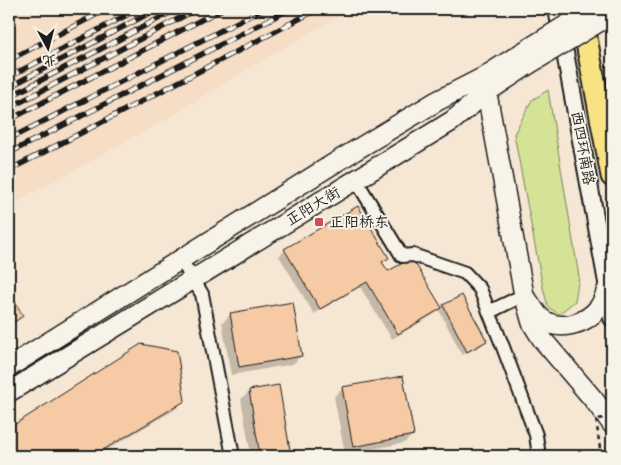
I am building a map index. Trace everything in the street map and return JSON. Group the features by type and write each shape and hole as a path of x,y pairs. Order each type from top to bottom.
{"highway":[{"name":"西四环南路","path":"581,9 612,176"}],"main road":[{"name":"正阳大街","path":"9,392 452,121 486,85 592,9"},
{"name":"正阳大街","path":"526,58 612,14"},
{"path":"486,85 524,294 532,323 542,339 612,424"},
{"name":"正阳大街","path":"9,367 437,101 486,85"},
{"path":"524,294 540,317 556,326 570,325 588,319 600,306 608,288"}],"street":[{"name":"西四环南路","path":"557,9 612,318"},
{"path":"356,180 402,256 413,256 465,273 480,289 536,436 539,456"},
{"path":"181,260 202,294 233,456"},
{"path":"489,312 524,294"}],"path":[{"path":"601,456 596,419 612,417"}],"shaded area":[{"path":"9,9 351,9 234,77 171,117 9,206"}],"green space":[{"path":"548,90 579,277 575,301 559,314 548,307 543,288 514,134 532,100"}],"building":[{"path":"358,206 389,258 382,262 388,271 412,258 442,308 398,334 367,282 320,309 284,249"},
{"path":"9,291 23,316 9,326"},
{"path":"462,295 487,341 467,352 443,305"},
{"path":"293,302 302,356 239,367 230,313"},
{"path":"141,344 177,351 185,401 93,456 9,456 9,428"},
{"path":"403,376 414,435 353,447 342,387"},
{"path":"279,385 291,456 260,456 249,390"}],"railway":[{"path":"9,60 107,9"},
{"path":"9,77 138,9"},
{"path":"9,87 157,9"},
{"path":"9,97 177,9"},
{"path":"9,108 197,9"},
{"path":"9,120 222,9"},
{"path":"9,139 263,9"},
{"path":"9,153 290,9"},
{"path":"9,170 318,9"}],"place":[{"name":"正阳桥东","path":"319,222"}]}
